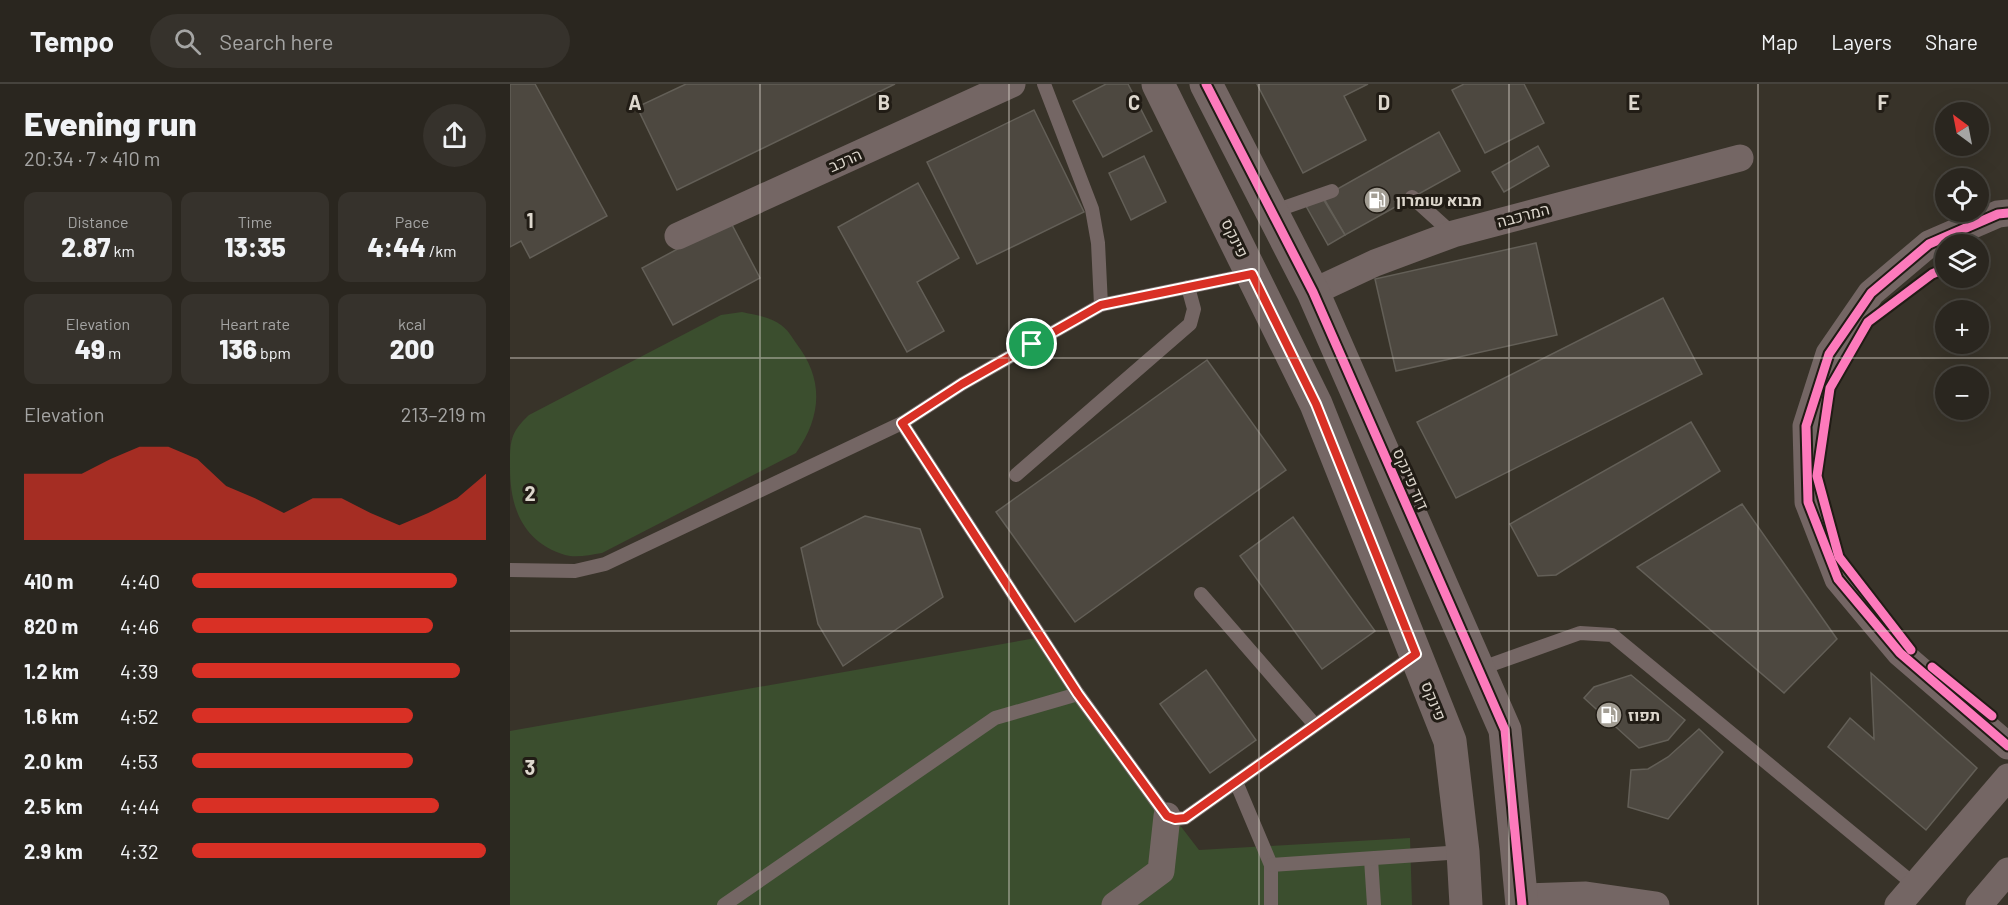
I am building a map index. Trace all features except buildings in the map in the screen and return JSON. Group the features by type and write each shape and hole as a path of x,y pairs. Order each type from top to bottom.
{"street":[{"name":"הרכב","path":"678,236 1012,84"},
{"name":"פינקס","path":"1158,84 1316,404 1450,741 1463,852 1466,905"},
{"name":"דוד פינקס","path":"1206,84 1313,292 1506,730 1522,901"},
{"name":"המרכבה","path":"1313,292 1375,264 1453,234 1740,158"},
{"path":"2008,213 1998,214 1929,244 1871,293 1829,354 1806,426 1808,502 1838,579 1900,653 2008,746"},
{"path":"1906,895 2008,777"},
{"path":"1115,905 1161,871 1167,816"},
{"path":"1979,905 2008,871"},
{"path":"1522,901 1586,895 1656,905"}],"lane":[{"path":"1044,84 1092,208 1098,243 1101,305"},
{"path":"1272,212 1332,191"},
{"path":"1412,197 1453,234"},
{"path":"510,570 575,571 605,564 902,423 962,384 1101,305 1252,274"},
{"path":"1016,475 1190,324 1194,309 1188,287"},
{"path":"902,423 1078,694 1167,816 1175,819 1185,818 1416,654"},
{"path":"1201,594 1315,725"},
{"path":"1479,669 1580,633 1612,634 1906,895"},
{"path":"724,905 995,718 1078,694"},
{"path":"1236,782 1271,866 1271,905"},
{"path":"1271,866 1463,852"},
{"path":"1371,859 1374,905"}],"green space":[{"path":"742,312 768,318 783,327 805,357 811,370 815,384 815,411 805,439 796,453 602,553 569,556 539,542 529,532 516,510 511,483 512,438 523,421 529,415 721,315"},
{"path":"1036,638 1199,850 1410,838 1412,905 510,905 510,731"}],"cycle path":[{"path":"1206,84 1313,292 1505,730 1522,905"},
{"path":"2008,213 1998,214 1929,244 1871,293 1829,354 1806,426 1808,502 1838,579 1900,653 2008,746"},
{"path":"1911,650 1839,557 1817,476 1830,388 1868,322 1935,273"},
{"path":"1932,667 1992,716"}],"place":[{"name":"מבוא שומרון","path":"1377,200"},
{"name":"תפוז","path":"1609,715"}],"route":[{"path":"1252,274 1316,404 1416,654 1185,818 1175,819 1167,816 1078,694 902,423 962,384 1032,344 1101,305 1252,274"}]}
